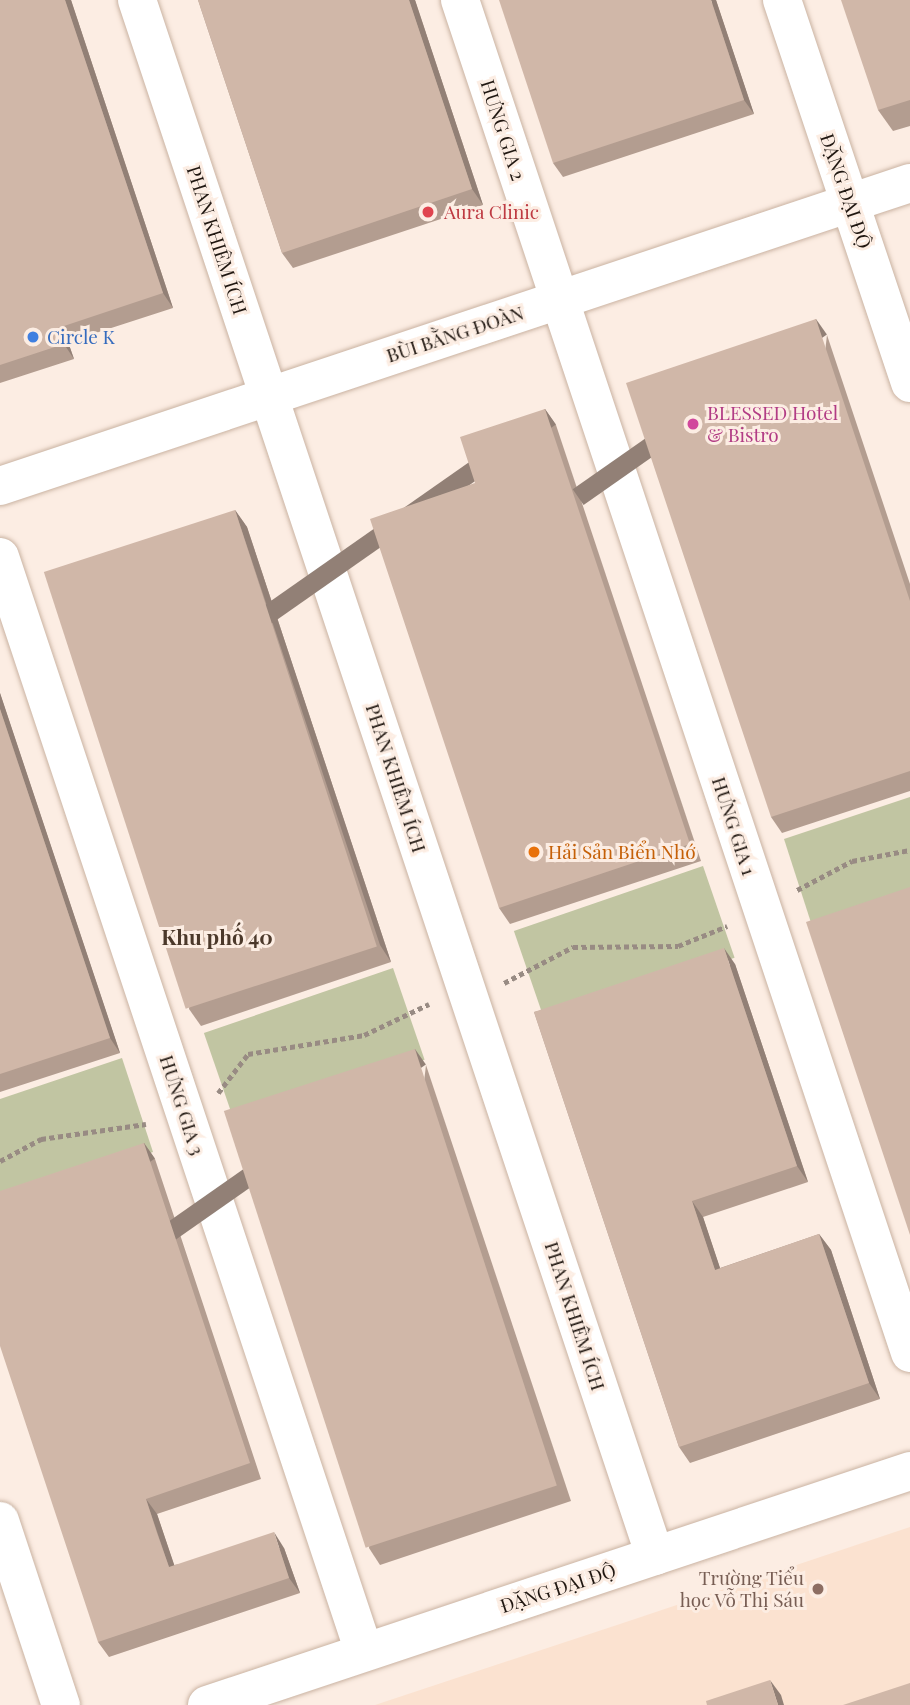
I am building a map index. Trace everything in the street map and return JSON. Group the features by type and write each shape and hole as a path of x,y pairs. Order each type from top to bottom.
{"street":[{"name":"PHAN KHIÊM ÍCH","path":"137,0 655,1556"},
{"name":"HƯNG GIA 2","path":"460,0 559,299"},
{"name":"ĐẶNG ĐẠI ĐỘ","path":"782,0 910,383"},
{"name":"BÙI BẰNG ĐOÀN","path":"0,486 910,183"},
{"name":"HƯNG GIA 1","path":"559,299 910,1353"},
{"name":"HƯNG GIA 3","path":"0,557 365,1652"},
{"name":"ĐẶNG ĐẠI ĐỘ","path":"206,1705 910,1471"},
{"path":"0,1521 61,1705"}],"path":[{"path":"0,1161 41,1139 144,1125 223,1091 248,1054 364,1035 408,1010 528,976 573,947 678,946 762,908 852,861 910,849"}],"shaded area":[{"name":"Trường Tiểu học Vỗ Thị Sáu","path":"910,1527 910,1705 375,1705 626,1622"}],"green space":[{"path":"910,797 910,900 814,932 784,839"},
{"path":"703,866 735,958 545,1023 514,931"},
{"path":"393,968 425,1060 235,1125 204,1033"},
{"path":"122,1058 153,1152 0,1204 0,1099"}],"building":[{"path":"0,0 65,0 163,293 58,328 64,344 0,365"},
{"path":"198,0 409,0 472,189 282,253"},
{"path":"499,0 711,0 744,100 553,163"},
{"path":"841,0 910,0 910,100 878,110"},
{"path":"816,319 910,601 910,771 771,817 626,383"},
{"path":"545,409 690,844 499,908 370,519 475,483 460,437"},
{"path":"235,510 377,947 186,1009 44,572"},
{"path":"0,709 110,1038 0,1074"},
{"path":"910,887 910,1235 806,922"},
{"path":"724,948 797,1166 692,1201 715,1270 819,1234 869,1383 679,1447 534,1012"},
{"path":"415,1049 557,1486 366,1548 224,1111"},
{"path":"144,1143 250,1463 146,1499 157,1533 169,1567 274,1532 289,1578 98,1642 0,1346 0,1191"},
{"path":"770,1680 778,1705 707,1705 706,1701"},
{"path":"910,1683 910,1705 843,1705"}],"place":[{"name":"Aura Clinic","path":"428,212"},
{"name":"Circle K","path":"33,337"},
{"name":"BLESSED Hotel & Bistro","path":"693,424"},
{"name":"Hải Sản Biển Nhớ","path":"534,852"},
{"name":"Trường Tiểu học Vỗ Thị Sáu","path":"818,1589"}],"district":[{"name":"Khu phố 40","path":"217,936"}]}
